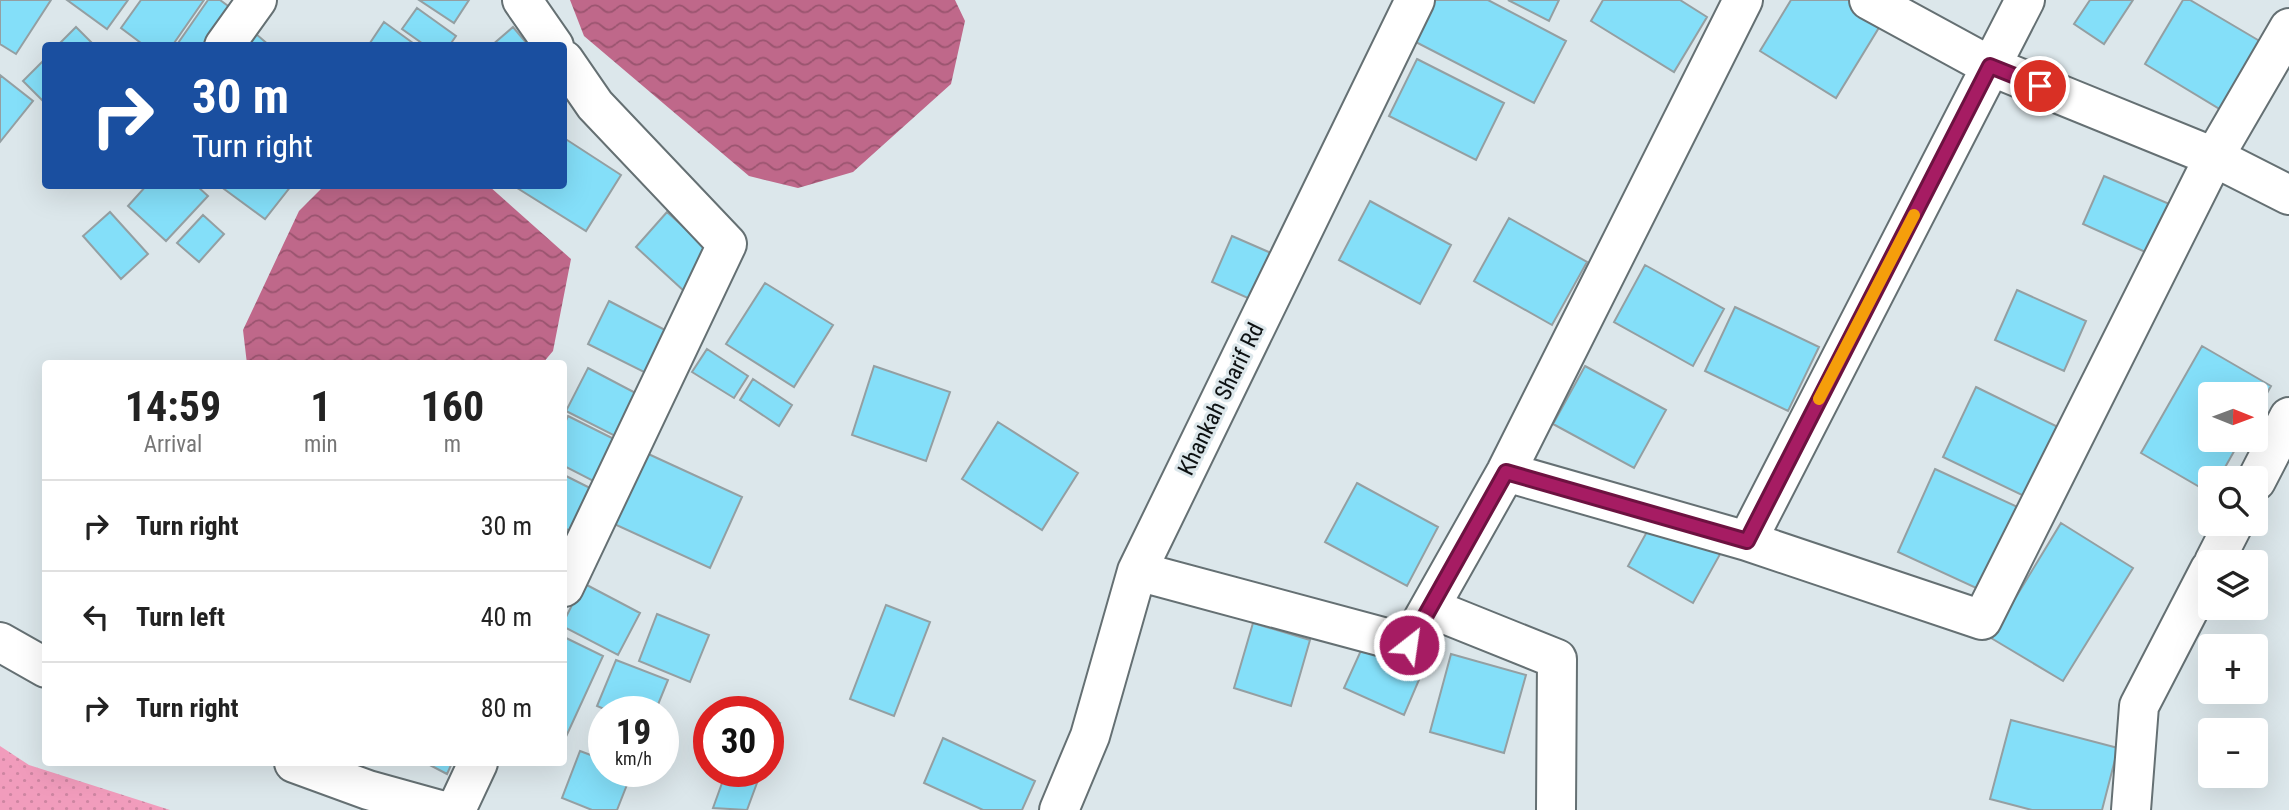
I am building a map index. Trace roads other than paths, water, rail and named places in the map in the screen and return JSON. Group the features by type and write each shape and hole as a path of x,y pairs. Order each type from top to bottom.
{"street":[{"path":"226,42 257,0"},
{"path":"522,0 551,42"},
{"name":"Khankah Sharif Rd","path":"1059,810 1090,736 1137,571 1415,0"},
{"path":"1137,571 1409,645 1506,472 1743,0"},
{"path":"1869,0 1990,66 2214,157 2289,195"},
{"path":"1747,541 2025,0"},
{"path":"1506,472 1747,541 1982,620 2214,157 2289,28"},
{"path":"567,64 595,105 727,244 567,581"},
{"path":"2264,466 2289,417"},
{"path":"2131,810 2139,706 2198,592"},
{"path":"1430,608 1557,659 1556,810"},
{"path":"0,642 42,666"},
{"path":"302,766 368,790 440,810"},
{"path":"456,810 477,766"}],"water":[{"path":"570,0 955,0 965,21 951,84 853,172 798,188 749,176 584,36"},
{"path":"321,189 492,189 571,259 553,351 545,360 247,360 243,330 299,211"}]}
